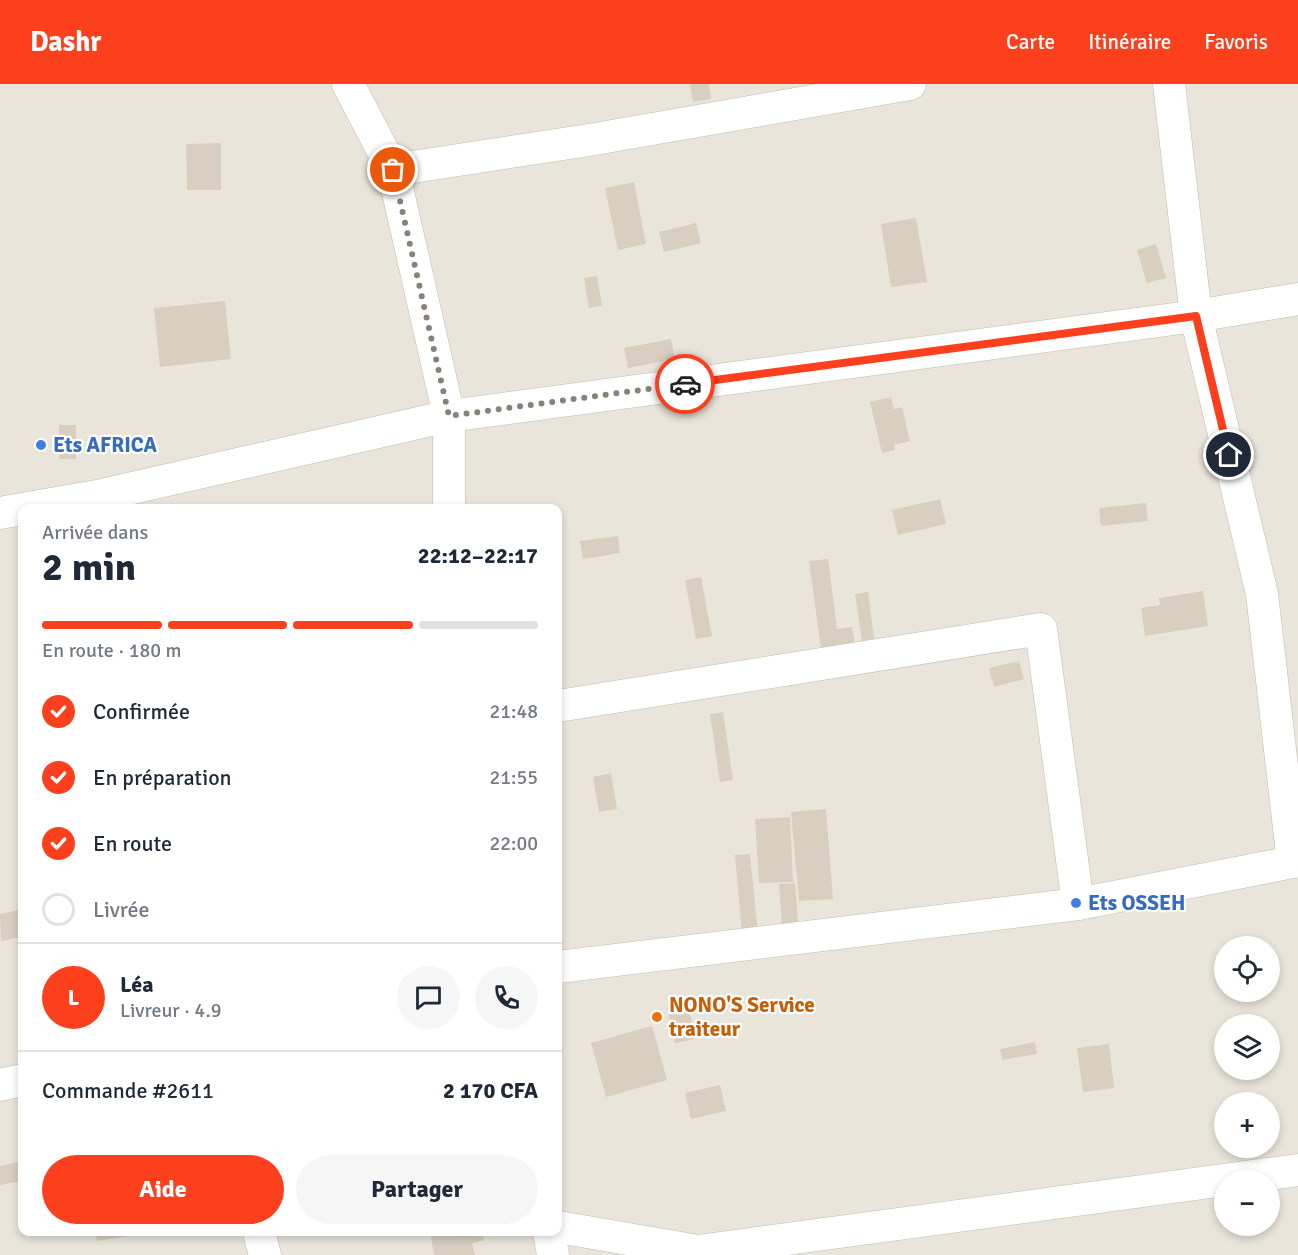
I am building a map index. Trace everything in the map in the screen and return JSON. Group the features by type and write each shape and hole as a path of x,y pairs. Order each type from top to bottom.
{"street":[{"path":"348,84 393,170 449,416 449,504"},
{"path":"393,170 589,140 910,84"},
{"path":"562,967 1078,904 1295,861 1262,594 1196,316 1168,84"},
{"path":"75,504 98,502 449,416 1196,316 1298,299"},
{"path":"0,513 18,510"},
{"path":"562,705 1041,629 1078,904"},
{"path":"0,1085 18,1081"},
{"path":"562,1228 698,1251 1298,1170"},
{"path":"260,1236 265,1255"},
{"path":"550,1236 553,1255"}],"shaded area":[{"path":"0,84 1298,84 1298,1255 0,1255"}],"building":[{"path":"690,84 709,84 711,99 693,102"},
{"path":"221,143 221,190 187,190 186,144"},
{"path":"634,182 646,244 618,250 605,188"},
{"path":"916,218 927,282 891,287 881,224"},
{"path":"696,223 701,243 664,252 659,232"},
{"path":"1156,244 1166,278 1147,283 1137,250"},
{"path":"597,276 602,306 589,308 584,278"},
{"path":"225,301 231,359 160,367 154,308"},
{"path":"671,339 675,359 628,368 624,348"},
{"path":"891,397 894,409 902,407 910,441 894,445 895,450 882,453 870,402"},
{"path":"59,425 76,425 76,459 59,459"},
{"path":"940,499 946,524 898,535 892,510"},
{"path":"1146,503 1148,521 1101,526 1099,508"},
{"path":"618,536 620,553 583,559 580,541"},
{"path":"828,559 837,629 852,627 855,644 821,649 809,561"},
{"path":"701,577 712,636 696,639 685,580"},
{"path":"1203,591 1208,626 1145,636 1141,608 1160,605 1159,598"},
{"path":"868,592 874,639 862,641 855,594"},
{"path":"1019,661 1024,679 994,687 989,668"},
{"path":"723,712 733,780 720,782 710,714"},
{"path":"611,773 617,809 599,812 593,777"},
{"path":"826,809 833,899 799,901 791,812"},
{"path":"790,817 793,882 759,883 755,819"},
{"path":"750,854 758,933 742,934 735,855"},
{"path":"795,883 798,923 782,925 779,884"},
{"path":"18,910 18,938 1,941 0,914"},
{"path":"688,1003 695,1039 675,1043 667,1007"},
{"path":"652,1026 667,1080 606,1097 591,1043"},
{"path":"1035,1042 1037,1054 1002,1060 1000,1049"},
{"path":"1109,1044 1114,1088 1083,1092 1077,1048"},
{"path":"720,1085 726,1111 691,1119 685,1093"},
{"path":"18,1162 18,1182 0,1185 0,1166"},
{"path":"96,1236 129,1236 97,1241"},
{"path":"431,1236 483,1236 484,1240 472,1243 475,1255 434,1255"}],"way so far":[{"path":"393,170 449,416 685,384"}],"place":[{"name":"Ets AFRICA","path":"41,445"},
{"name":"Ets OSSEH","path":"1076,903"},
{"name":"NONO'S Service traiteur","path":"657,1017"}],"route":[{"path":"685,384 1196,316 1229,455"}]}
